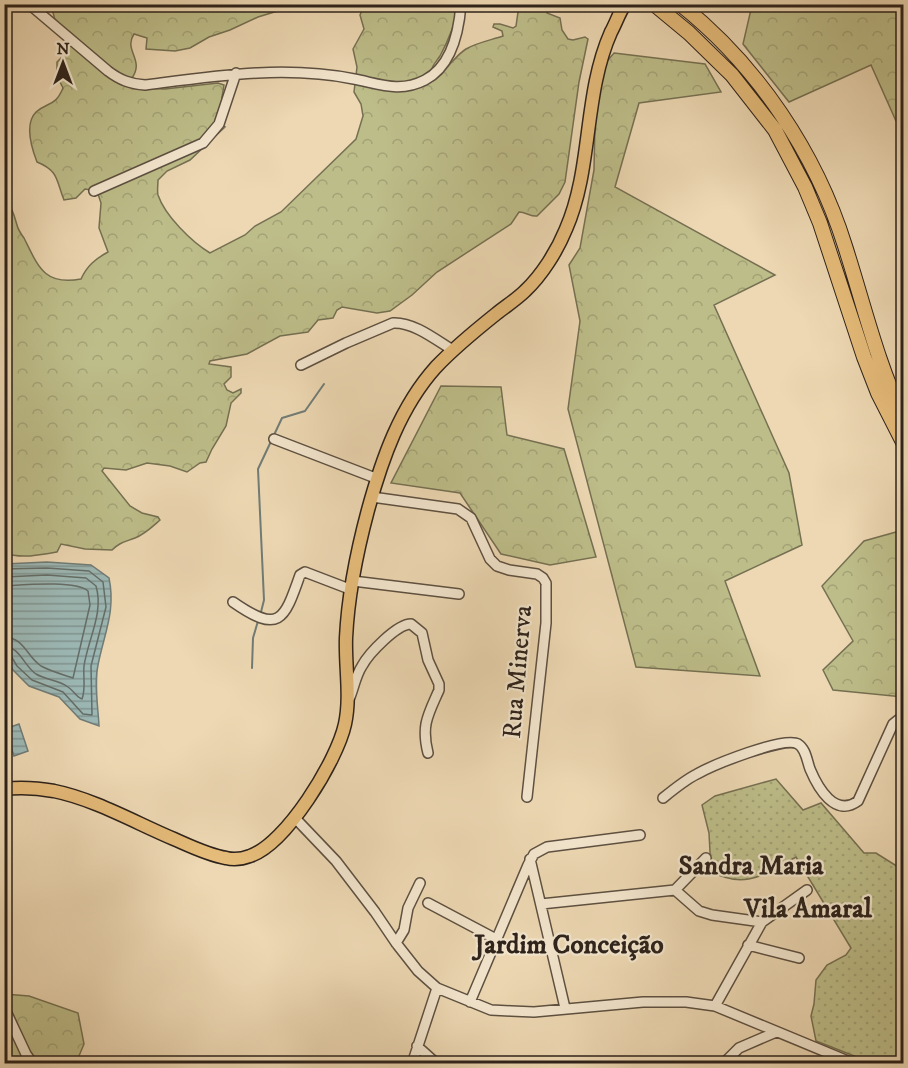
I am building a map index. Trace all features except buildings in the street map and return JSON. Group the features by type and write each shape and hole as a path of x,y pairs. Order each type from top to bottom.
{"highway":[{"path":"654,4 689,33 732,75 780,125 815,171 830,203 873,343 903,419"},
{"path":"680,4 707,28 759,85 780,125 820,224 864,357 878,393 903,444"}],"main road":[{"path":"4,789 23,787 55,791 226,859 240,859 255,855 295,818 326,771 338,747 345,724 348,702 346,638 353,586 364,524 393,435 414,394 438,365 526,291 548,263 563,237 574,212 596,74 603,50 622,6"}],"street":[{"path":"29,4 108,71 122,81 133,84 145,85 236,73 307,72 395,88 412,85 428,78 452,49 458,31 461,4"},
{"path":"94,190 203,143 219,124 236,73"},
{"path":"301,365 356,339 400,323 419,330 453,351"},
{"path":"274,439 378,479"},
{"name":"Rua Minerva","path":"372,496 458,508 471,518 490,559 497,566 537,574 546,583 546,623 527,797"},
{"path":"233,602 254,617 268,620 281,616 286,610 302,572 310,572 353,586 459,594"},
{"path":"348,702 362,665 372,652 399,627 405,624 416,627 422,633 428,660 439,684 439,690 424,726 428,753"},
{"path":"663,798 698,773 758,750 779,744 796,743 803,749 810,768 830,802 843,807 851,806 858,801 893,724 898,720 903,720"},
{"path":"295,818 336,861 418,971 437,988 492,1010 534,1011 643,1002 686,1002 715,1006 855,1064"},
{"path":"470,1002 530,859 539,850 640,835"},
{"path":"541,904 675,890 706,858"},
{"path":"530,859 565,1008"},
{"path":"396,943 404,930 408,908 420,883"},
{"path":"675,890 699,910 712,915 762,922"},
{"path":"715,1006 762,922 807,890"},
{"path":"517,892 538,891"},
{"path":"428,903 496,939"},
{"path":"748,945 799,958"},
{"path":"412,1064 437,988"},
{"path":"4,1007 33,1064"},
{"path":"719,1064 739,1048 776,1032"},
{"path":"417,1046 437,1064"}],"green space":[{"path":"51,5 287,5 284,9 209,37 190,48 175,51 146,49 147,38 134,34 131,40 136,66 132,78 144,88 165,89 218,83 224,85 221,125 225,127 190,160 167,171 158,180 158,195 173,220 187,235 210,253 245,235 255,226 281,212 356,139 363,116 361,104 354,92 357,67 353,49 364,29 360,15 364,5 457,5 452,31 431,73 442,71 470,47 503,36 502,31 493,27 494,24 513,28 516,26 519,5 546,5 547,13 560,18 562,30 568,39 585,37 588,39 579,82 565,182 559,194 537,216 519,212 511,224 437,272 390,311 377,313 342,307 337,310 333,318 318,320 308,332 280,336 247,354 210,361 209,364 231,367 231,377 224,384 227,390 233,393 241,389 241,393 231,403 226,426 206,462 200,463 187,472 170,466 147,463 126,470 104,468 102,471 130,506 142,513 158,517 160,520 142,534 112,550 85,549 61,544 57,552 17,556 5,553 4,201 11,209 19,230 38,265 50,276 58,279 81,279 92,263 108,252 99,228 101,203 97,191 85,189 76,198 64,200 56,177 44,165 37,162 31,144 32,117 54,101 63,88 57,76 57,62 66,53 69,41 55,20"},
{"path":"752,5 903,5 903,120 896,121 871,65 789,102 743,44"},
{"path":"614,53 705,64 721,92 639,103 615,187 775,275 714,305 789,473 802,545 725,581 760,676 636,667 568,409 580,321 569,265 580,248 594,170 596,74"},
{"path":"441,386 501,387 507,435 564,449 596,557 550,565 501,554 460,493 391,483"},
{"path":"903,530 903,697 833,690 823,670 853,641 822,586 864,541"},
{"path":"776,779 803,810 821,803 864,853 876,853 903,870 903,1063 872,1063 816,1041 811,1016 816,980 827,965 846,955 851,948 796,857 765,874 745,880 723,877 711,871 709,833 702,805 715,796"},
{"path":"4,994 29,996 78,1013 84,1044 76,1063 5,1063"}],"water":[{"path":"47,562 91,565 109,578 110,612 96,680 99,726 80,719 59,697 29,686 13,670 5,656 5,564"},
{"path":"19,724 28,751 14,756 5,729"}],"waterway":[{"path":"260,616 264,600 258,469 282,418 305,411 324,384"},
{"path":"252,668 253,638 258,621"}],"district":[{"name":"Sandra Maria","path":"751,866"},
{"name":"Vila Amaral","path":"808,909"},
{"name":"Jardim Conceição","path":"569,945"}]}
